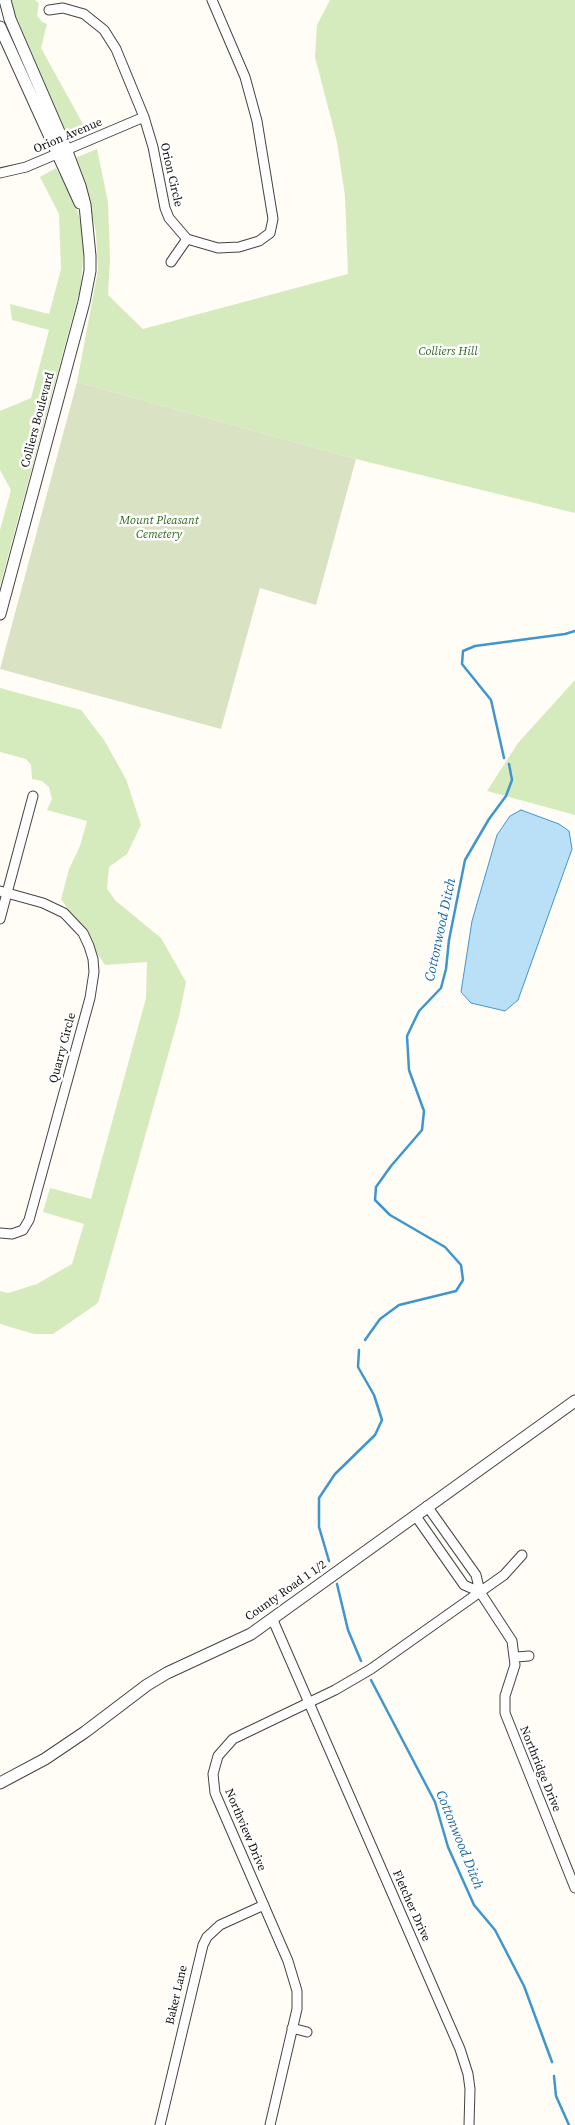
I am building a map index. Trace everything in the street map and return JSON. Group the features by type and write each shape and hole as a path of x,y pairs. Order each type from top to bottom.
{"street":[{"name":"Colliers Boulevard","path":"0,614 84,302 90,271 89,231 85,205 62,152 10,19 6,0"},
{"path":"170,262 187,239 218,248 239,247 259,242 270,233 273,219 257,121 246,77 212,0"},
{"name":"Orion Circle","path":"49,10 63,8 84,14 104,30 116,49 144,116 153,147 165,208 169,218 187,239"},
{"name":"Colliers Boulevard","path":"0,27 62,152"},
{"name":"Orion Avenue","path":"0,173 26,167 144,116"},
{"path":"0,919 4,892 33,796"},
{"name":"Quarry Circle","path":"0,1233 12,1234 23,1230 29,1220 90,998 94,972 93,959 83,933 64,913 43,903 4,892"},
{"name":"County Road 1 1/2","path":"0,1782 45,1759 85,1732 147,1685 167,1673 234,1642 272,1618 575,1401"},
{"path":"427,1506 476,1575 480,1592 511,1638 516,1657 529,1656"},
{"path":"415,1515 464,1585 480,1592"},
{"name":"Northview Drive","path":"270,2125 298,1999 294,1978 215,1793 213,1782 214,1765 222,1750 233,1739 371,1669 504,1575 522,1555"},
{"name":"Fletcher Drive","path":"272,1618 460,2049 470,2086 469,2125"},
{"name":"Northridge Drive","path":"516,1657 514,1672 505,1696 505,1713 575,1888"},
{"name":"Baker Lane","path":"160,2125 203,1945 207,1937 220,1925 264,1905"},
{"path":"292,2028 307,2032"}],"green space":[{"path":"9,0 35,0 39,3 37,15 42,22 47,24 41,48 88,133 73,139 66,136 20,34"},
{"name":"Colliers Hill","path":"330,0 575,0 575,513 356,459 77,382 98,270 96,233 88,194 75,158 97,149 108,202 110,258 108,295 143,329 348,274 345,196 337,142 315,57 317,25"},
{"path":"56,168 75,202 81,224 84,244 81,286 0,586 0,530 11,490 0,470 0,411 31,398 49,330 12,320 10,304 49,314 61,269 59,214 40,177"},
{"name":"Mount Pleasant Cemetery","path":"77,382 356,459 316,605 260,588 221,729 0,669"},
{"path":"575,680 575,815 487,791 518,743"},
{"path":"0,688 81,710 104,740 126,779 141,825 127,854 109,867 107,889 116,901 161,938 186,982 179,1016 98,1303 53,1334 34,1334 0,1324 0,1291 8,1293 37,1284 72,1264 84,1224 43,1212 50,1188 91,1199 146,998 147,962 105,965 61,899 69,869 80,846 87,821 47,810 52,799 49,787 42,781 32,779 31,765 26,759 0,752"}],"water":[{"path":"521,810 559,824 569,831 572,849 518,1000 505,1011 471,1003 461,992 472,921 497,835 510,816"}],"waterway":[{"name":"Cottonwood Ditch","path":"504,758 491,700 462,664 463,651 475,646 575,631"},
{"name":"Cottonwood Ditch","path":"365,1340 380,1319 399,1305 456,1291 463,1280 461,1265 445,1247 390,1215 375,1200 376,1187 391,1166 422,1130 424,1111 409,1070 407,1036 419,1011 441,988 465,860 489,819 506,796 512,780 509,764"},
{"name":"Cottonwood Ditch","path":"329,1561 319,1527 319,1498 335,1474 375,1435 382,1420 374,1395 358,1367 359,1350"},
{"name":"Cottonwood Ditch","path":"337,1584 348,1630 361,1661"},
{"name":"Cottonwood Ditch","path":"371,1680 435,1802 448,1847 474,1905 495,1930 524,1986 552,2062"},
{"name":"Cottonwood Ditch","path":"554,2076 556,2096 569,2125"}]}
